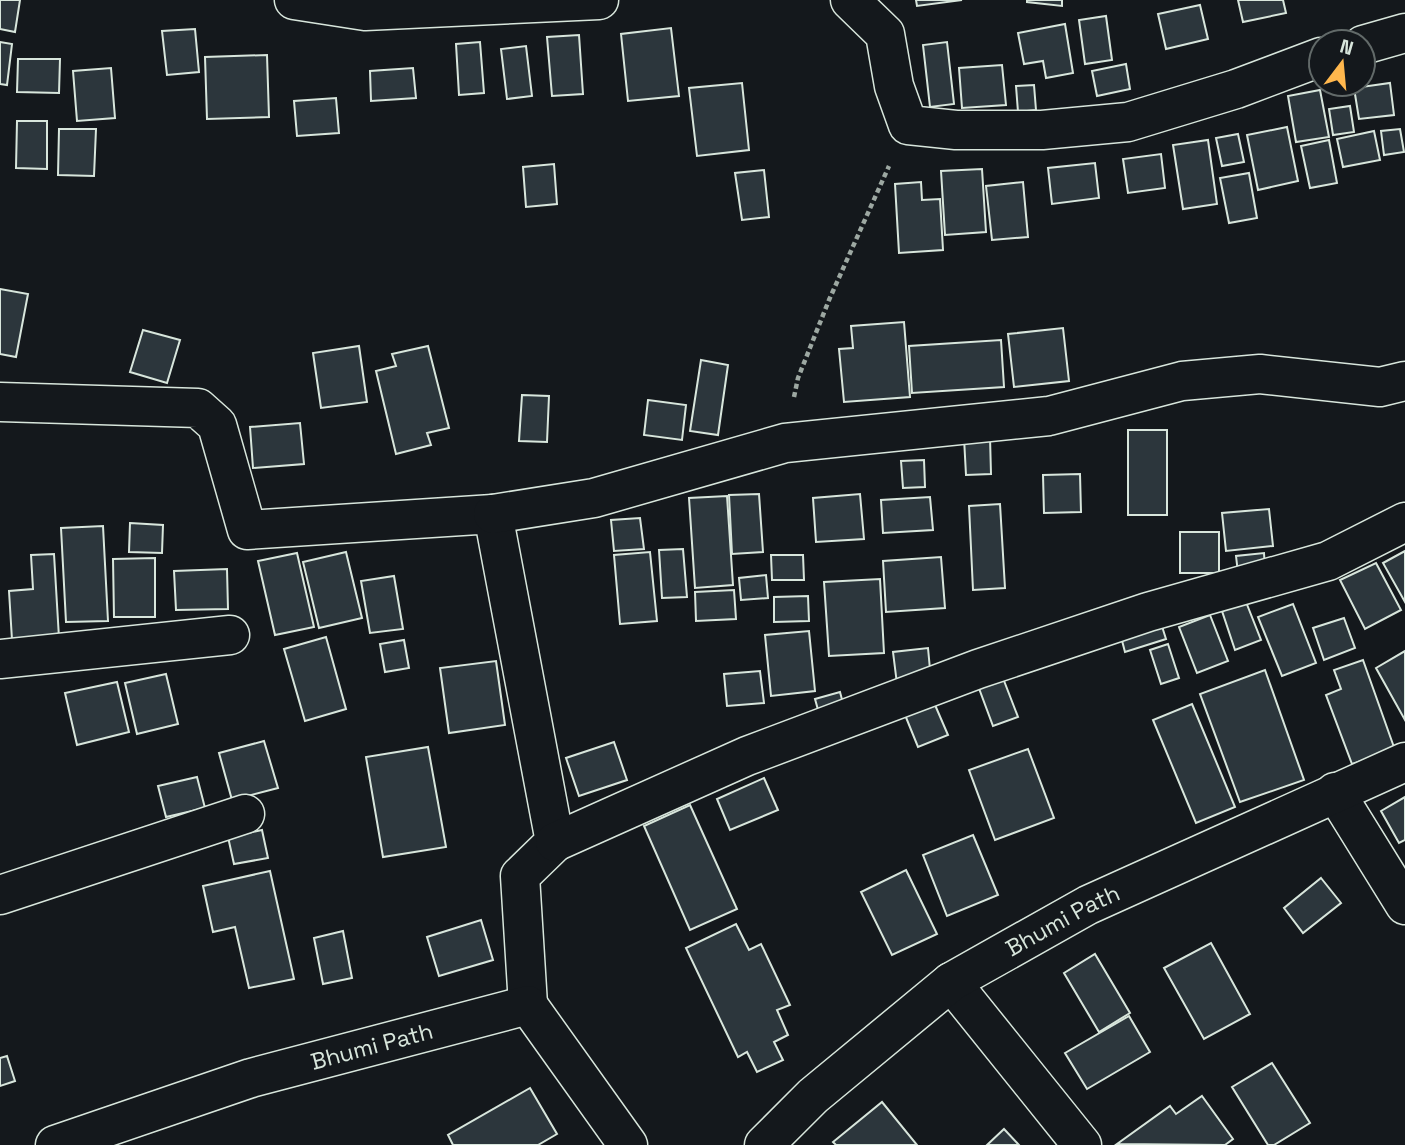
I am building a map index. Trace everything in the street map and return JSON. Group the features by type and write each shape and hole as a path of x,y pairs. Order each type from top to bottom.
{"street":[{"path":"293,0 365,11 599,0"},
{"path":"850,0 886,34 894,86 908,125 956,130 1042,130 1128,122 1236,89 1307,62"},
{"path":"1401,0 1405,17"},
{"path":"1377,41 1405,33"},
{"path":"0,401 198,408 217,425 247,530 493,514 594,498 785,443 1049,416 1182,381 1260,374 1380,387 1405,381"},
{"path":"493,514 555,842"},
{"path":"628,1145 528,1005 520,876 555,842 747,756 978,669 1148,612 1328,561 1405,522"},
{"path":"0,659 230,635"},
{"name":"Bhumi Path","path":"764,1145 813,1096 951,982 1088,905 1405,762"},
{"path":"1335,792 1405,905"},
{"path":"0,895 245,814"},
{"path":"951,982 1082,1145"},
{"name":"Bhumi Path","path":"59,1144 251,1078 528,1005"}],"path":[{"path":"785,443 798,378 829,300 908,125"}],"building":[{"path":"0,0 20,0 15,32 0,29"},
{"path":"916,0 962,0 917,6"},
{"path":"1062,0 1062,6 1027,2"},
{"path":"1238,0 1283,0 1286,13 1243,22"},
{"path":"1200,5 1208,39 1166,49 1158,14"},
{"path":"1106,16 1112,60 1085,64 1079,20"},
{"path":"1065,24 1073,73 1046,78 1043,61 1024,64 1018,33"},
{"path":"671,28 679,96 628,101 621,34"},
{"path":"195,29 199,72 167,75 162,31"},
{"path":"579,35 583,94 552,96 547,37"},
{"path":"0,42 12,44 7,85 0,84"},
{"path":"480,42 484,93 459,95 456,44"},
{"path":"947,42 954,104 930,107 923,45"},
{"path":"526,46 532,96 507,99 501,49"},
{"path":"267,55 269,117 207,119 205,57"},
{"path":"18,59 60,59 59,93 17,92"},
{"path":"1126,64 1130,89 1097,96 1092,71"},
{"path":"1002,65 1006,105 962,108 959,68"},
{"path":"111,68 115,118 77,121 73,71"},
{"path":"413,68 416,98 371,101 370,71"},
{"path":"742,83 749,150 697,156 689,88"},
{"path":"1390,83 1394,115 1359,119 1356,98 1377,98 1377,85"},
{"path":"1034,85 1036,110 1018,112 1016,86"},
{"path":"1307,92 1307,98 1322,98 1329,137 1296,142 1288,96"},
{"path":"336,98 339,133 297,136 294,101"},
{"path":"1350,106 1354,132 1333,135 1329,109"},
{"path":"17,121 47,121 47,169 16,168"},
{"path":"1287,127 1298,181 1258,190 1247,135"},
{"path":"59,129 96,129 94,176 58,175"},
{"path":"1400,129 1404,152 1384,155 1381,131"},
{"path":"1374,131 1380,160 1343,167 1337,139"},
{"path":"1238,134 1244,162 1222,166 1216,138"},
{"path":"1208,140 1217,204 1183,209 1173,145"},
{"path":"1329,140 1337,183 1310,188 1301,146"},
{"path":"1161,154 1165,188 1128,193 1123,159"},
{"path":"1095,163 1099,198 1052,204 1048,168"},
{"path":"554,164 557,204 526,207 523,167"},
{"path":"982,169 986,232 945,235 941,171"},
{"path":"764,170 769,217 742,220 735,173"},
{"path":"1249,173 1257,218 1229,223 1220,178"},
{"path":"921,182 922,200 940,199 943,250 899,253 895,184"},
{"path":"1023,182 1028,237 992,240 986,186"},
{"path":"0,289 28,294 16,357 0,354"},
{"path":"904,322 910,397 844,402 839,349 853,348 851,326"},
{"path":"1063,328 1069,381 1014,387 1008,334"},
{"path":"143,330 180,340 167,383 130,372"},
{"path":"1001,340 1004,387 912,393 909,346"},
{"path":"359,346 367,402 321,408 313,353"},
{"path":"428,346 449,428 427,433 431,445 396,454 376,371 396,366 392,354"},
{"path":"701,360 728,365 718,435 690,431"},
{"path":"522,395 549,396 547,442 519,441"},
{"path":"648,400 686,405 682,440 644,435"},
{"path":"300,423 304,464 253,468 250,427"},
{"path":"1128,430 1167,430 1167,515 1128,515"},
{"path":"990,437 991,474 966,475 964,438"},
{"path":"924,460 925,487 903,488 901,461"},
{"path":"1080,474 1081,512 1044,513 1043,475"},
{"path":"759,494 763,552 732,554 729,495"},
{"path":"860,494 864,539 816,542 813,498"},
{"path":"727,496 733,585 695,588 689,498"},
{"path":"930,497 933,530 883,533 881,500"},
{"path":"1000,504 1005,588 973,590 969,506"},
{"path":"1269,509 1273,546 1226,551 1222,513"},
{"path":"640,518 644,549 614,551 611,520"},
{"path":"130,523 163,525 162,553 129,552"},
{"path":"103,526 108,621 66,622 61,528"},
{"path":"1180,532 1219,532 1219,573 1180,573"},
{"path":"683,549 687,597 662,598 659,550"},
{"path":"1405,551 1405,602 1383,563"},
{"path":"346,552 362,618 319,628 303,562"},
{"path":"650,552 657,621 620,624 614,555"},
{"path":"297,553 314,627 275,635 258,561"},
{"path":"1264,553 1265,570 1238,573 1236,556"},
{"path":"54,554 59,638 12,640 9,591 33,589 31,555"},
{"path":"771,555 803,555 804,580 772,580"},
{"path":"941,557 945,608 886,612 883,561"},
{"path":"155,558 155,617 114,617 113,559"},
{"path":"1376,563 1401,610 1365,629 1340,580"},
{"path":"227,569 228,609 176,610 174,571"},
{"path":"766,575 768,598 741,600 739,578"},
{"path":"394,576 403,629 370,633 361,581"},
{"path":"880,579 884,653 829,656 824,582"},
{"path":"734,590 736,619 696,621 695,592"},
{"path":"808,596 809,621 774,622 774,597"},
{"path":"1246,602 1261,640 1235,650 1222,611"},
{"path":"1293,604 1316,663 1282,676 1258,617"},
{"path":"1210,615 1228,661 1197,673 1179,627"},
{"path":"1344,618 1355,648 1324,660 1313,628"},
{"path":"1160,620 1166,639 1125,652 1120,633"},
{"path":"809,631 815,691 771,696 765,635"},
{"path":"326,637 346,709 305,721 284,649"},
{"path":"404,640 409,668 385,672 380,644"},
{"path":"1168,644 1179,678 1161,684 1150,650"},
{"path":"928,648 931,680 897,684 893,652"},
{"path":"1405,651 1405,720 1376,668"},
{"path":"1363,660 1395,750 1352,764 1326,695 1341,689 1334,670"},
{"path":"496,661 505,725 449,733 440,668"},
{"path":"1265,670 1304,780 1240,802 1200,694"},
{"path":"760,671 764,703 727,706 724,674"},
{"path":"1001,673 1018,717 993,726 977,683"},
{"path":"166,674 178,724 137,734 125,683"},
{"path":"117,682 129,732 77,745 65,693"},
{"path":"840,692 845,711 820,717 815,699"},
{"path":"932,698 948,735 918,747 903,710"},
{"path":"1192,704 1235,807 1196,823 1153,720"},
{"path":"264,741 278,788 232,800 219,753"},
{"path":"614,742 627,780 579,796 566,758"},
{"path":"428,747 446,847 383,857 366,757"},
{"path":"1028,749 1054,818 995,840 969,770"},
{"path":"197,777 205,808 166,817 158,786"},
{"path":"764,778 778,810 730,830 717,799"},
{"path":"1405,797 1405,840 1399,843 1381,811"},
{"path":"690,805 737,909 690,930 644,826"},
{"path":"262,830 268,858 234,864 228,837"},
{"path":"973,835 998,895 947,916 923,855"},
{"path":"906,870 937,934 892,955 861,892"},
{"path":"270,871 294,979 249,988 235,927 213,932 203,886"},
{"path":"1321,878 1341,903 1303,933 1284,908"},
{"path":"481,920 493,960 439,976 427,937"},
{"path":"736,924 749,950 761,944 790,1005 777,1010 788,1035 774,1042 783,1060 757,1072 747,1052 738,1057 686,948"},
{"path":"343,931 352,978 323,984 314,938"},
{"path":"1211,943 1250,1014 1204,1039 1164,968"},
{"path":"1095,954 1130,1013 1099,1032 1064,973"},
{"path":"1129,1016 1150,1052 1087,1089 1065,1053"},
{"path":"7,1056 15,1081 0,1086 0,1058"},
{"path":"1272,1063 1310,1123 1274,1145 1268,1145 1232,1087"},
{"path":"530,1088 557,1134 538,1145 453,1145 448,1135"},
{"path":"1202,1096 1233,1139 1225,1145 1117,1144 1170,1106 1176,1114"},
{"path":"882,1102 917,1145 836,1145 833,1142"},
{"path":"1004,1129 1019,1145 987,1145"}]}
